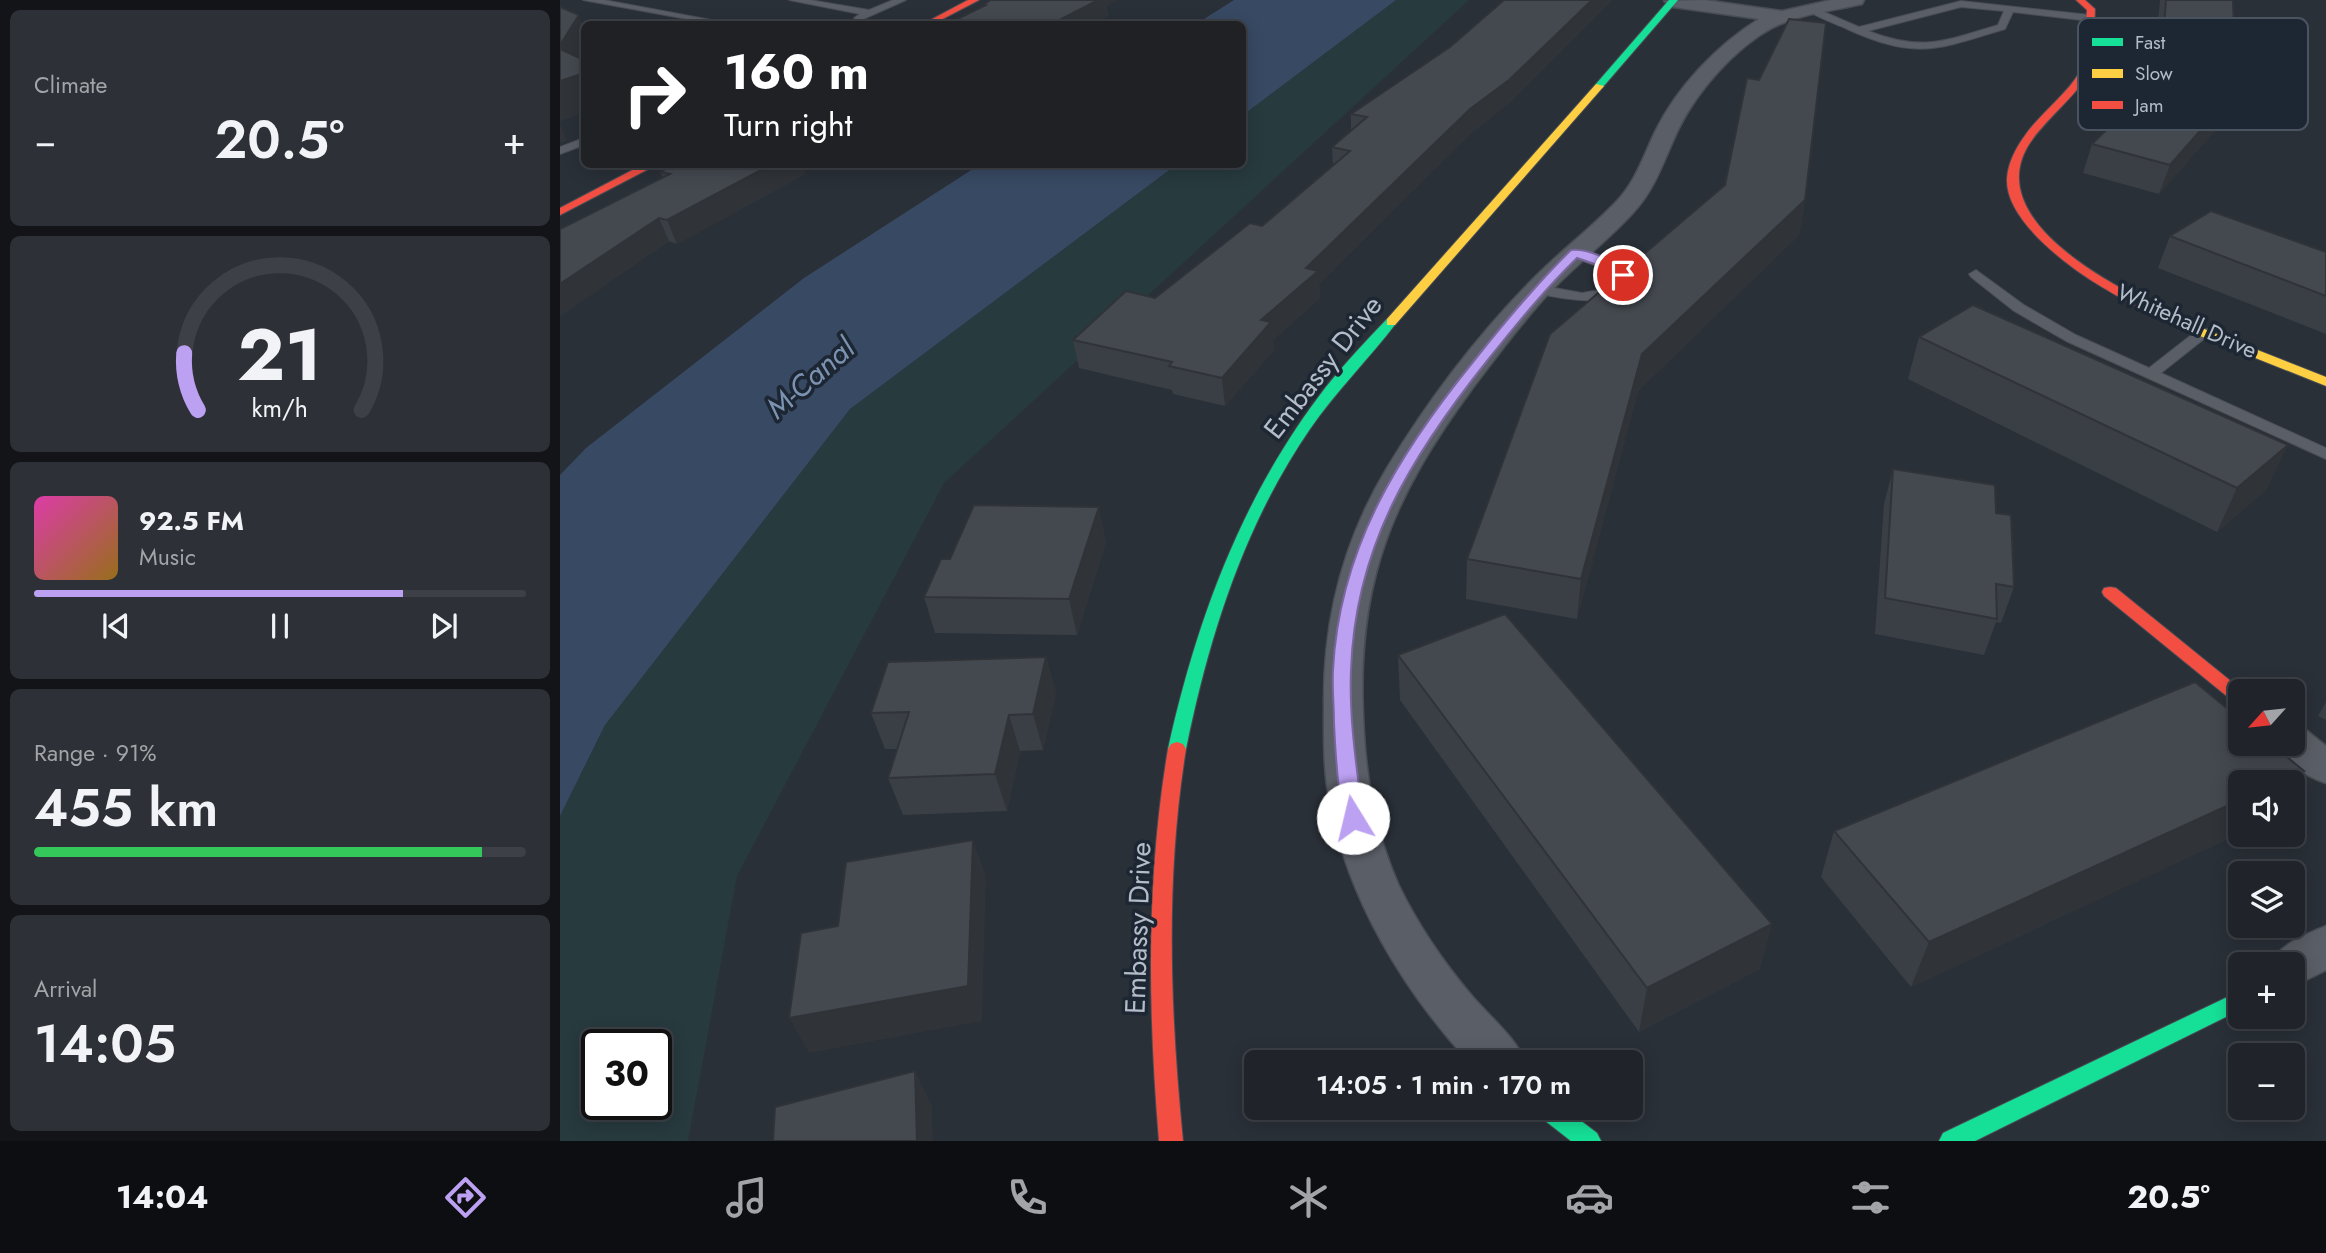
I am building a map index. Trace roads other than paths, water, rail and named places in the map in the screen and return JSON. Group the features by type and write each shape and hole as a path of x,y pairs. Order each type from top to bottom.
{"street":[{"path":"933,21 975,0"},
{"path":"1489,1050 1471,1032 1417,959 1378,888 1353,818 1344,759 1342,670 1348,617 1361,560 1398,476 1445,405 1538,289 1637,195 1672,122 1723,56 1766,21 1855,0"},
{"path":"2080,0 2091,9 2090,18"},
{"path":"1674,1 1797,14"},
{"name":"Embassy Drive","path":"1171,1141 1161,1039 1160,900 1171,781 1192,678 1219,590 1252,513 1290,447 1332,389 1674,1"},
{"name":"Whitehall Drive","path":"2078,80 2017,153 2011,171 2013,192 2022,215 2030,226 2054,250 2125,297 2326,383"},
{"path":"560,212 645,168"},
{"path":"2110,592 2228,688"},
{"path":"2305,751 2326,768"},
{"path":"2305,959 2326,946"},
{"path":"1951,1141 2228,1006"},
{"path":"1562,1120 1589,1141"}],"lane":[{"path":"587,0 710,21"},
{"path":"794,0 869,13"},
{"path":"852,21 901,0"},
{"path":"1860,30 1961,4 2090,18"},
{"path":"1797,14 1860,30 1894,43 1937,46 2001,27 2010,9"},
{"path":"560,151 581,142"},
{"path":"1538,289 1582,297 1622,288 1623,275 1610,266 1575,253"},
{"path":"1976,274 2019,308 2071,338 2326,454"},
{"path":"2151,374 2204,332"}],"water":[{"path":"1234,0 1396,0 1246,113 1246,21 1201,21"},
{"name":"M-Canal","path":"974,168 1172,168 850,409 605,725 560,816 560,475 586,448 804,278"}]}
